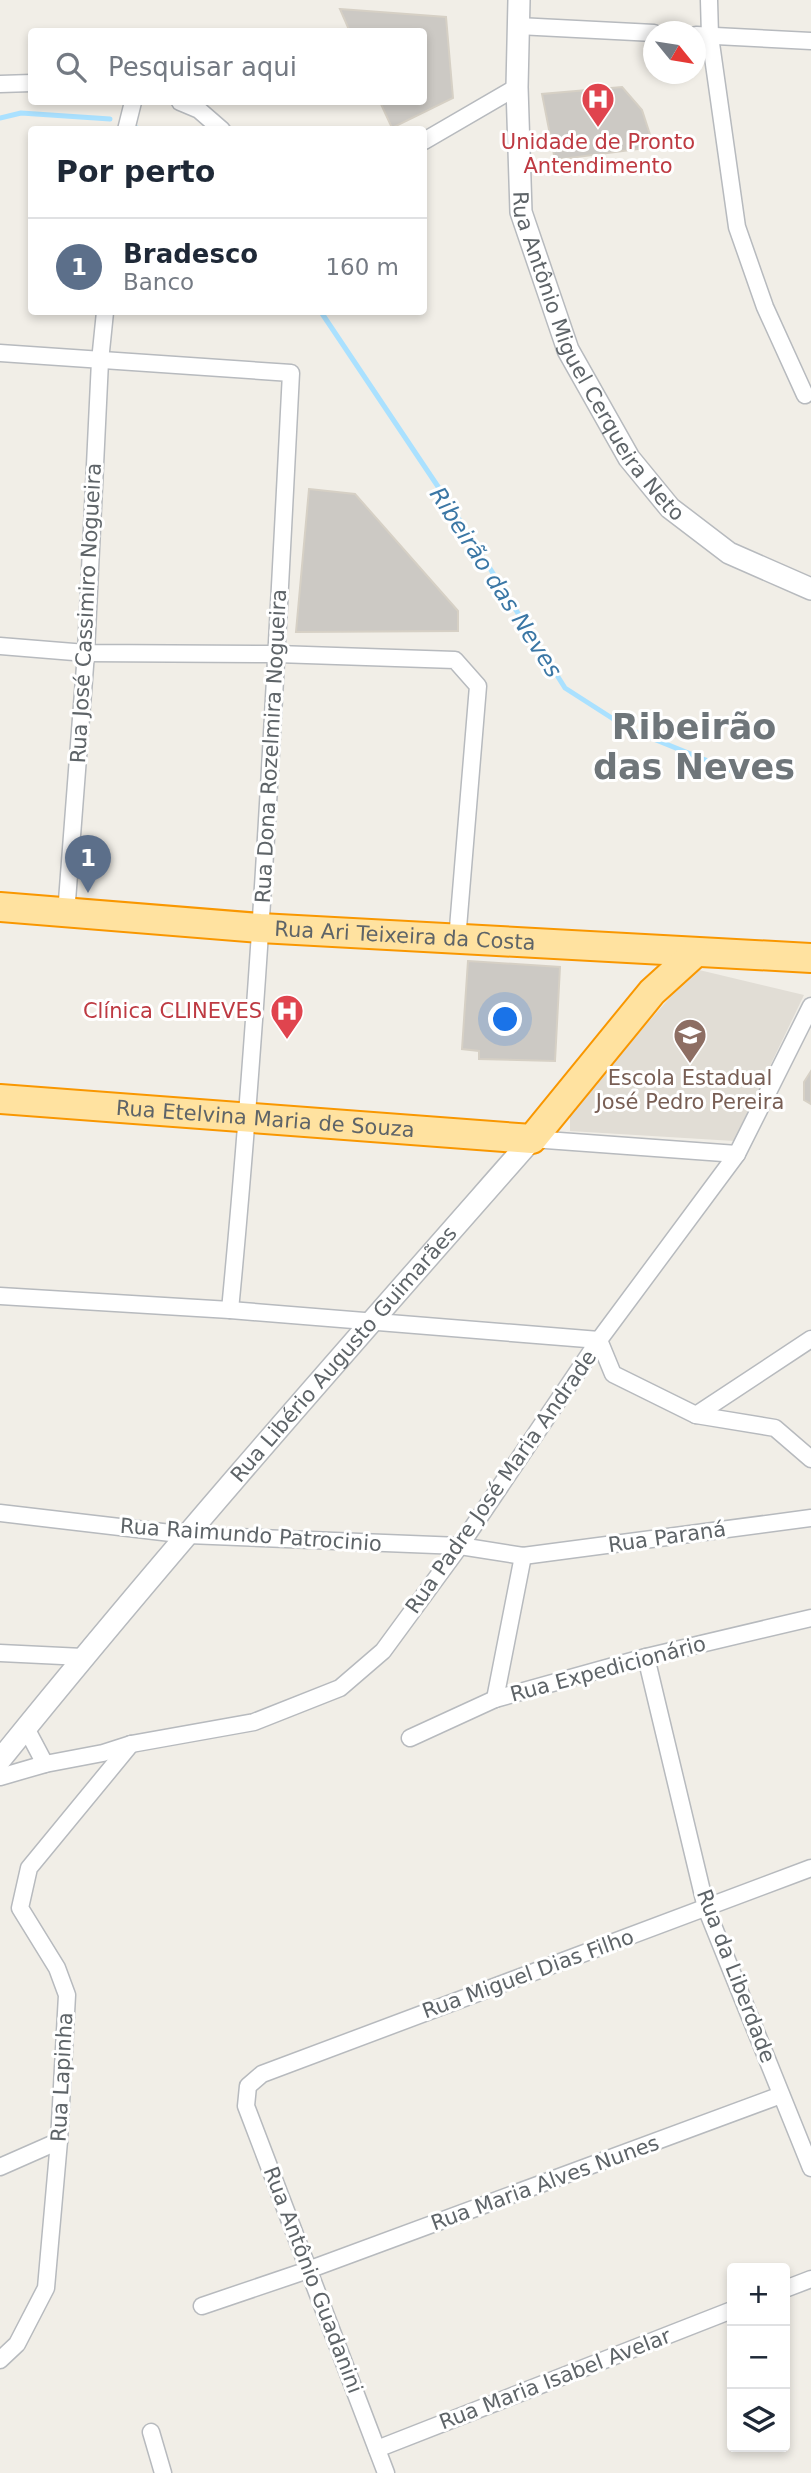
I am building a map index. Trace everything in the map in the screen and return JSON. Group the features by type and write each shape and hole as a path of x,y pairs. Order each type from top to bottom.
{"highway":[{"name":"Rua Ari Teixeira da Costa","path":"0,907 66,914 457,940 806,956"},
{"path":"625,948 652,992"},
{"name":"Rua Libério Augusto Guimarães","path":"532,1139 652,992 695,953"},
{"name":"Rua Etelvina Maria de Souza","path":"0,1100 248,1116 532,1139"}],"street":[{"name":"Rua Antônio Miguel Cerqueira Neto","path":"519,0 517,87 521,212 568,350 629,458 670,508 729,554 811,589"},
{"path":"705,21 709,0"},
{"path":"518,26 643,32"},
{"path":"706,35 811,40"},
{"path":"706,52 737,227 765,307 805,395"},
{"path":"0,84 28,83"},
{"path":"427,139 517,87"},
{"path":"127,126 132,105"},
{"path":"187,105 199,110 217,126"},
{"name":"Rua José Cassimiro Nogueira","path":"66,914 86,653 100,360 105,315"},
{"path":"0,353 100,360"},
{"name":"Rua Dona Rozelmira Nogueira","path":"100,360 291,373 277,654 248,1116 230,1310"},
{"path":"0,646 86,653 277,654 454,660 478,686 457,940"},
{"name":"Rua Padre José Maria Andrade","path":"0,1777 131,1744 254,1722 341,1688 383,1651 460,1546 598,1340 737,1154 811,1006"},
{"path":"532,1139 737,1154"},
{"name":"Rua Libério Augusto Guimarães","path":"0,1760 83,1657 532,1139"},
{"path":"0,1296 230,1310 598,1340 613,1374 696,1415 775,1428 811,1459"},
{"path":"696,1415 811,1339"},
{"name":"Rua Raimundo Patrocinio","path":"0,1513 188,1535 460,1546"},
{"name":"Rua Paraná","path":"460,1546 523,1556 811,1518"},
{"path":"495,1699 523,1556"},
{"name":"Rua Expedicionário","path":"410,1738 495,1699 646,1657 811,1618"},
{"path":"0,1653 83,1657"},
{"name":"Rua da Liberdade","path":"646,1657 706,1908 811,2168"},
{"path":"26,1728 45,1765"},
{"name":"Rua Lapinha","path":"0,2360 17,2344 46,2288 59,2141 66,1995 57,1968 20,1908 29,1868 131,1744"},
{"name":"Rua Miguel Dias Filho","path":"248,2087 262,2074 811,1868"},
{"name":"Rua Antônio Guadanini","path":"248,2087 247,2106 386,2473"},
{"name":"Rua Maria Alves Nunes","path":"202,2306 308,2270 781,2095"},
{"path":"0,2167 59,2141"},
{"path":"790,2287 811,2279"},
{"name":"Rua Maria Isabel Avelar","path":"377,2449 727,2312"},
{"path":"0,2337 17,2344"},
{"path":"151,2432 163,2473"}],"shaded area":[{"name":"Escola Estadual José Pedro Pereira","path":"695,969 804,995 734,1141 570,1131 570,1111"}],"building":[{"path":"340,9 446,17 453,98 391,126 381,105 427,105 427,28 348,28"},
{"name":"Unidade de Pronto Antendimento","path":"622,87 642,110 654,147 555,160 542,94"},
{"path":"309,489 355,494 458,611 458,631 296,632"},
{"path":"468,961 560,967 555,1061 479,1059 479,1051 462,1049"},
{"path":"811,1071 811,1104 804,1100 804,1082"}],"waterway":[{"name":"Ribeirão das Neves","path":"0,118 21,113 110,119"},
{"name":"Ribeirão das Neves","path":"323,315 447,500 565,688 629,729 740,774"}],"place":[{"name":"Unidade de Pronto Antendimento","path":"598,129"},
{"name":"Bradesco","path":"88,893"},
{"name":"Clínica CLINEVES","path":"287,1041"},
{"name":"Escola Estadual José Pedro Pereira","path":"690,1065"}],"district":[{"name":"Ribeirão das Neves","path":"694,747"}]}
